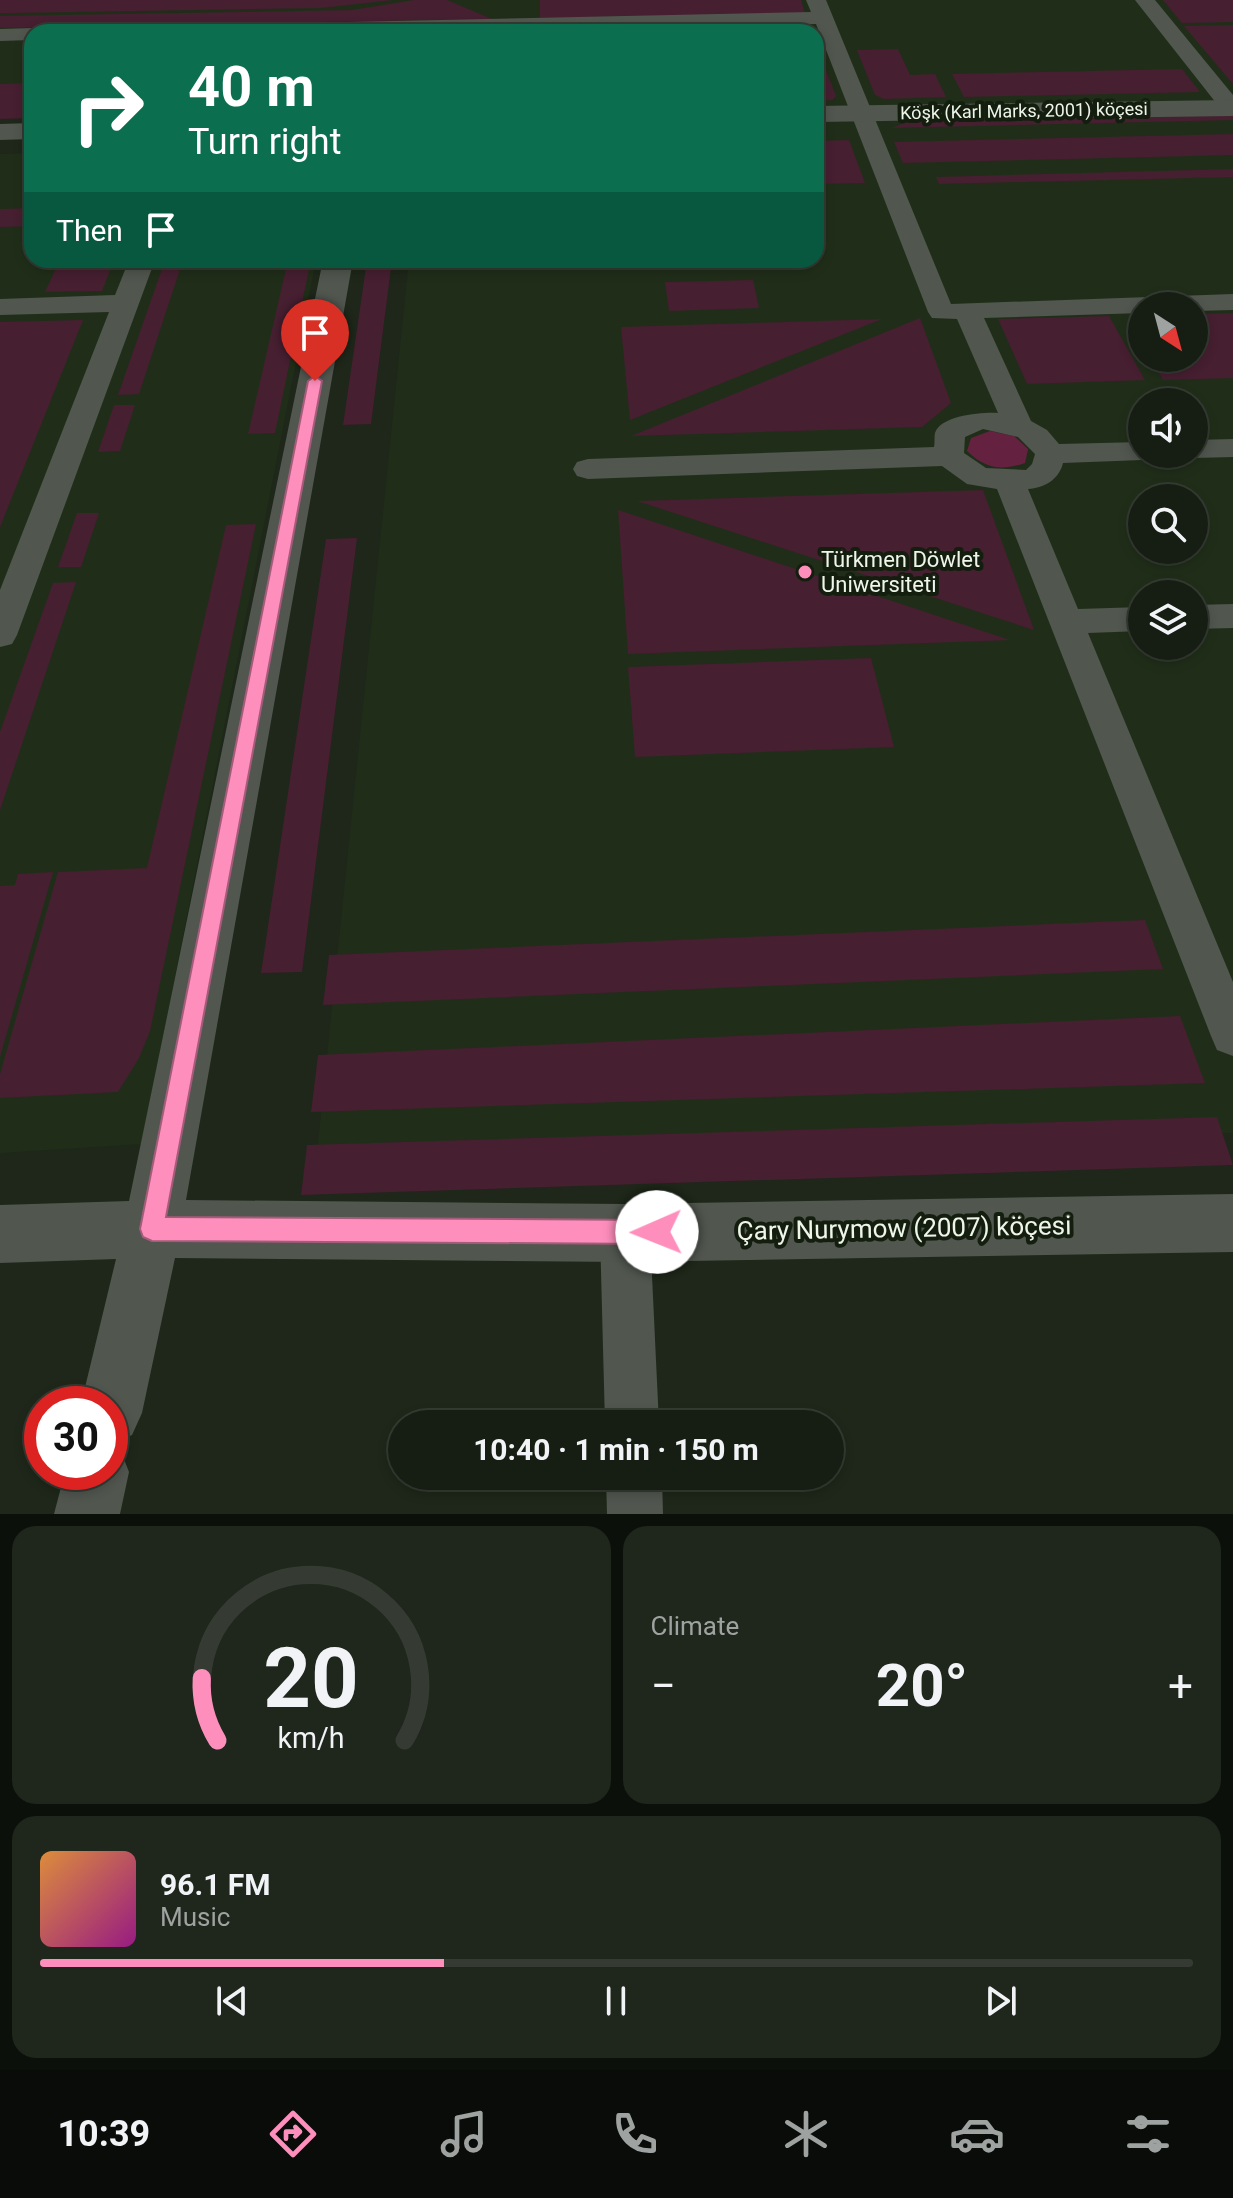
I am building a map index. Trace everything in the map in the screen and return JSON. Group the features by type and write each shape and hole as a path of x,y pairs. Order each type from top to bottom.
{"street":[{"name":"Köşk (Karl Marks, 2001) köçesi","path":"824,114 1232,108"},
{"path":"0,132 24,131"},
{"path":"116,1386 152,1229 336,268"},
{"name":"Çary Nurymow (2007) köçesi","path":"0,1234 152,1229 625,1233 1233,1223"},
{"path":"87,1514 93,1490"}],"lane":[{"path":"526,0 527,24"},
{"path":"1145,0 1232,108"},
{"path":"477,5 527,24 820,9 941,312 1233,302"},
{"path":"0,35 24,34"},
{"path":"0,635 139,268"},
{"path":"0,307 126,303"},
{"path":"967,311 1018,425"},
{"path":"588,469 949,456 978,477 1009,480 1034,479 1047,468 1050,454 1040,437 1018,425 979,420 950,433 949,456"},
{"path":"1208,449 1233,448"},
{"path":"1050,454 1128,451"},
{"path":"1009,480 1233,1036"},
{"path":"1208,617 1233,616"},
{"path":"1066,622 1128,620"},
{"path":"625,1233 631,1410"},
{"path":"634,1490 635,1514"}],"shaded area":[{"name":"Türkmen Döwlet Uniwersiteti","path":"0,0 1233,0 1233,1133 316,1163 408,268 824,268 824,24 24,24 24,110 0,110"},
{"path":"0,0 393,0 321,8 0,13"},
{"path":"414,0 447,0 492,19 24,24 24,28 0,28 0,16 352,10"},
{"path":"540,0 801,0 805,13 540,18"},
{"path":"1163,0 1233,0 1233,22 1182,23"},
{"path":"1233,25 1233,84 1184,26"},
{"path":"898,49 910,75 935,74 946,97 884,99 875,95 857,50"},
{"path":"824,65 836,96 824,100"},
{"path":"1182,69 1200,92 964,97 952,74"},
{"path":"24,83 24,118 0,119 0,84"},
{"path":"1233,114 1233,120 891,128 908,122"},
{"path":"1233,134 1233,155 903,163 894,142"},
{"path":"849,140 865,183 824,184 824,141"},
{"path":"24,153 24,268 314,268 142,1144 0,1153 0,154"},
{"path":"1233,169 1233,177 939,184 936,177"},
{"path":"24,208 24,226 0,227 0,209"},
{"path":"56,268 111,268 102,291 45,292"},
{"path":"162,268 180,268 139,394 118,395"},
{"path":"286,268 309,268 275,433 248,434"},
{"path":"366,268 391,268 371,424 343,425"},
{"path":"753,280 759,308 669,311 665,282"},
{"path":"1233,313 1233,378 1163,380 1159,372 1208,372 1208,314"},
{"path":"1109,316 1128,350 1128,372 1140,372 1145,380 1027,384 998,319"},
{"path":"920,318 951,403 922,427 631,436"},
{"path":"882,319 630,420 621,327"},
{"path":"83,320 0,527 0,322"},
{"path":"114,405 135,405 120,451 98,452"},
{"path":"990,431 1014,436 1028,449 1025,463 994,467 967,451 971,438"},
{"path":"983,490 1034,630 637,501"},
{"path":"618,510 1010,640 1011,640 628,654"},
{"path":"77,513 99,513 81,567 58,567"},
{"path":"256,524 150,1031 139,1058 118,1092 0,1098 0,1074 58,872 147,868 226,525"},
{"path":"357,538 302,972 261,973 326,539"},
{"path":"76,582 0,810 0,732 53,583"},
{"path":"871,658 894,747 635,757 628,667"},
{"path":"53,872 0,1057 0,886 15,885 18,874"},
{"path":"1145,920 1163,969 323,1005 329,955"},
{"path":"1180,1016 1205,1083 311,1112 318,1055"},
{"path":"1217,1117 1233,1165 301,1195 307,1145"}],"place":[{"name":"Türkmen Döwlet Uniwersiteti","path":"805,572"}],"route":[{"path":"315,381 152,1229 657,1232"}]}
